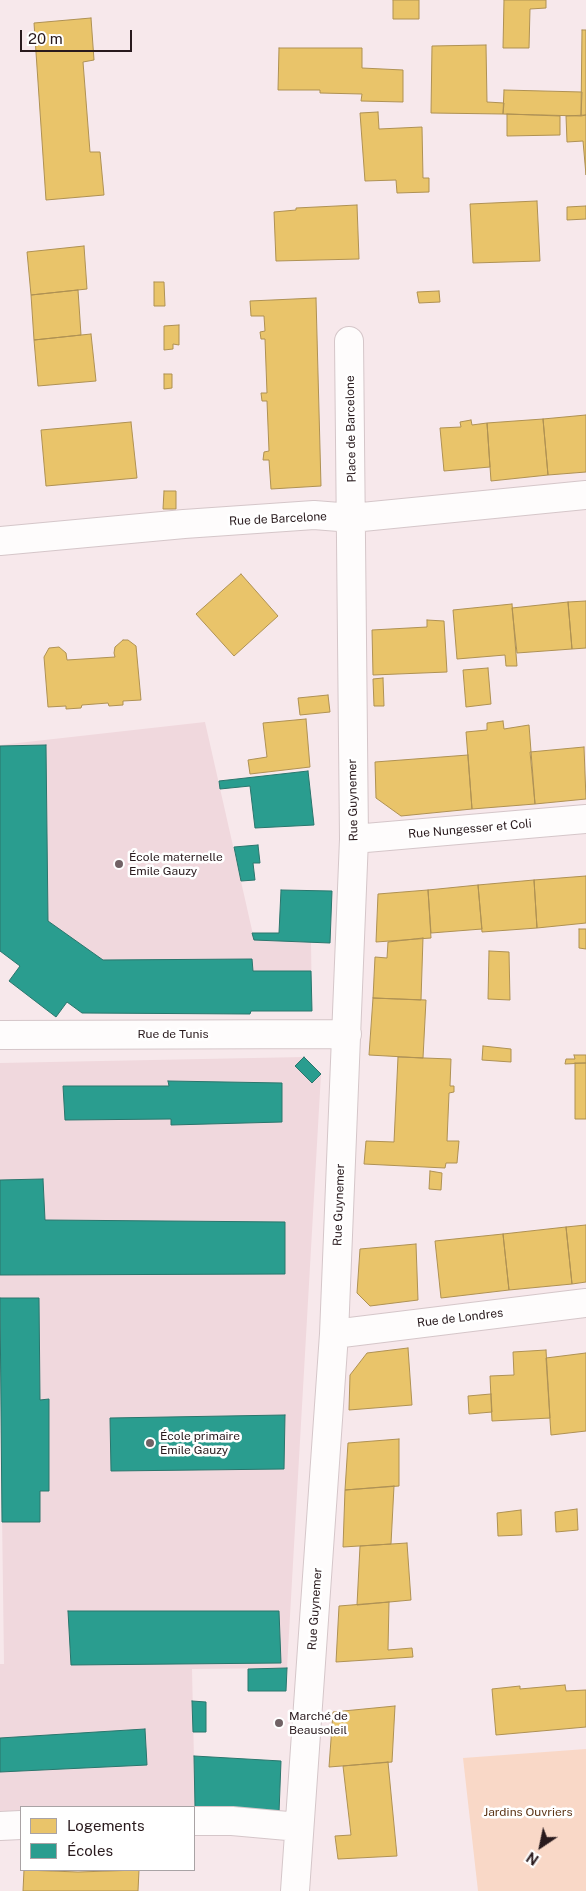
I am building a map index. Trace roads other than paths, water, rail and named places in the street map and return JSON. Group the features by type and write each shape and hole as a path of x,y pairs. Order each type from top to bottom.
{"street":[{"name":"Place de Barcelone","path":"349,341 352,518"},
{"name":"Rue de Barcelone","path":"0,541 184,524 314,515 352,518 586,495"},
{"name":"Rue Guynemer","path":"295,1891 334,1334 354,839 352,518"},
{"name":"Rue Nungesser et Coli","path":"354,839 586,819"},
{"name":"Rue de Tunis","path":"0,1035 346,1034"},
{"name":"Rue de Londres","path":"334,1334 586,1303"},
{"path":"195,1822 232,1821 299,1827"},
{"path":"0,1826 20,1825"}],"place":[{"name":"École maternelle Emile Gauzy","path":"119,864"},
{"name":"École primaire Emile Gauzy","path":"150,1443"},
{"name":"Marché de Beausoleil","path":"279,1723"}],"park label":[{"name":"Jardins Ouvriers","path":"528,1812"}]}
